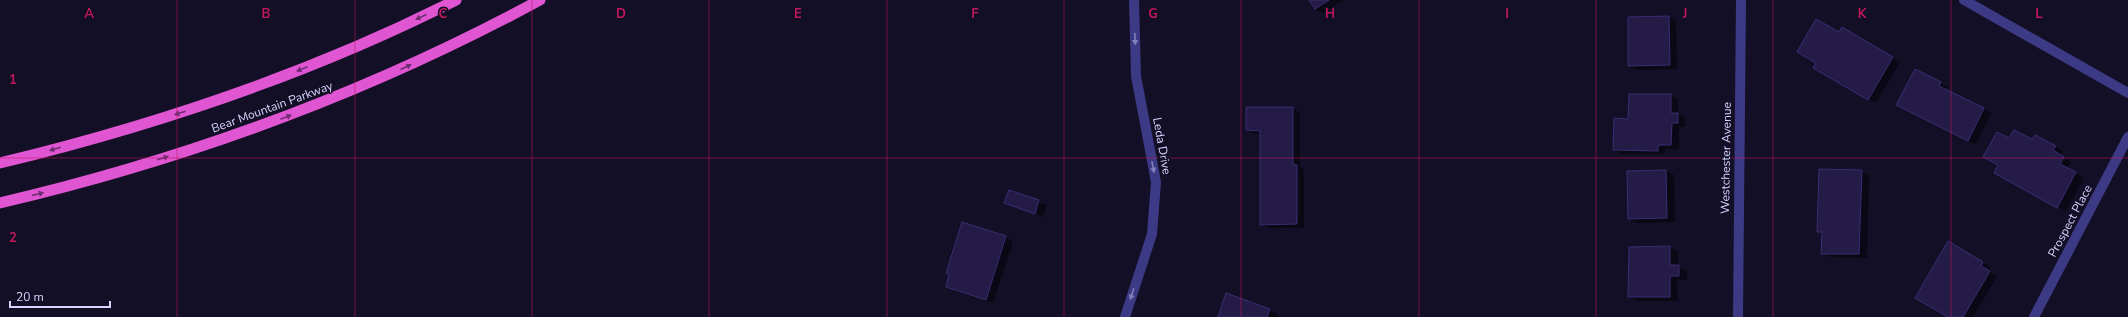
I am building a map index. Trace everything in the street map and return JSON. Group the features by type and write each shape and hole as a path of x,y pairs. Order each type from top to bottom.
{"highway":[{"name":"Bear Mountain Parkway","path":"0,163 155,121 272,81 376,39 456,0"},
{"name":"Bear Mountain Parkway","path":"0,203 108,175 288,116 345,94 450,47 540,0"}],"street":[{"name":"Leda Drive","path":"1125,317 1152,234 1156,182 1136,76 1134,0"},
{"name":"Westchester Avenue","path":"1738,317 1741,0"},
{"path":"1964,0 2128,93"},
{"name":"Prospect Place","path":"2034,317 2128,137"}],"building":[{"path":"1309,0 1329,0 1315,9"},
{"path":"1669,16 1670,65 1628,66 1628,17"},
{"path":"1816,19 1839,32 1842,27 1893,57 1868,100 1813,68 1816,63 1797,52"},
{"path":"1915,69 1941,82 1939,86 1984,108 1968,141 1896,105"},
{"path":"1629,94 1671,94 1671,113 1678,113 1678,123 1672,123 1671,145 1658,145 1658,151 1613,150 1614,118 1628,119"},
{"path":"1246,107 1293,107 1293,164 1297,165 1297,224 1260,225 1260,131 1246,130"},
{"path":"2014,130 2032,139 2035,135 2056,146 2053,150 2064,157 2060,164 2076,172 2057,208 1994,173 1998,165 1983,157 1997,132 2009,138"},
{"path":"1819,169 1862,170 1859,254 1821,254 1822,232 1817,232"},
{"path":"1666,170 1667,218 1628,219 1627,171"},
{"path":"1009,190 1039,200 1035,214 1004,203"},
{"path":"962,222 1006,236 986,300 946,287 949,274 946,273"},
{"path":"1948,241 1983,262 1981,266 1990,271 1963,317 1948,317 1915,298"},
{"path":"1670,246 1670,265 1679,265 1679,276 1670,276 1670,297 1628,297 1629,247"},
{"path":"1226,293 1270,309 1267,317 1218,317"}]}
